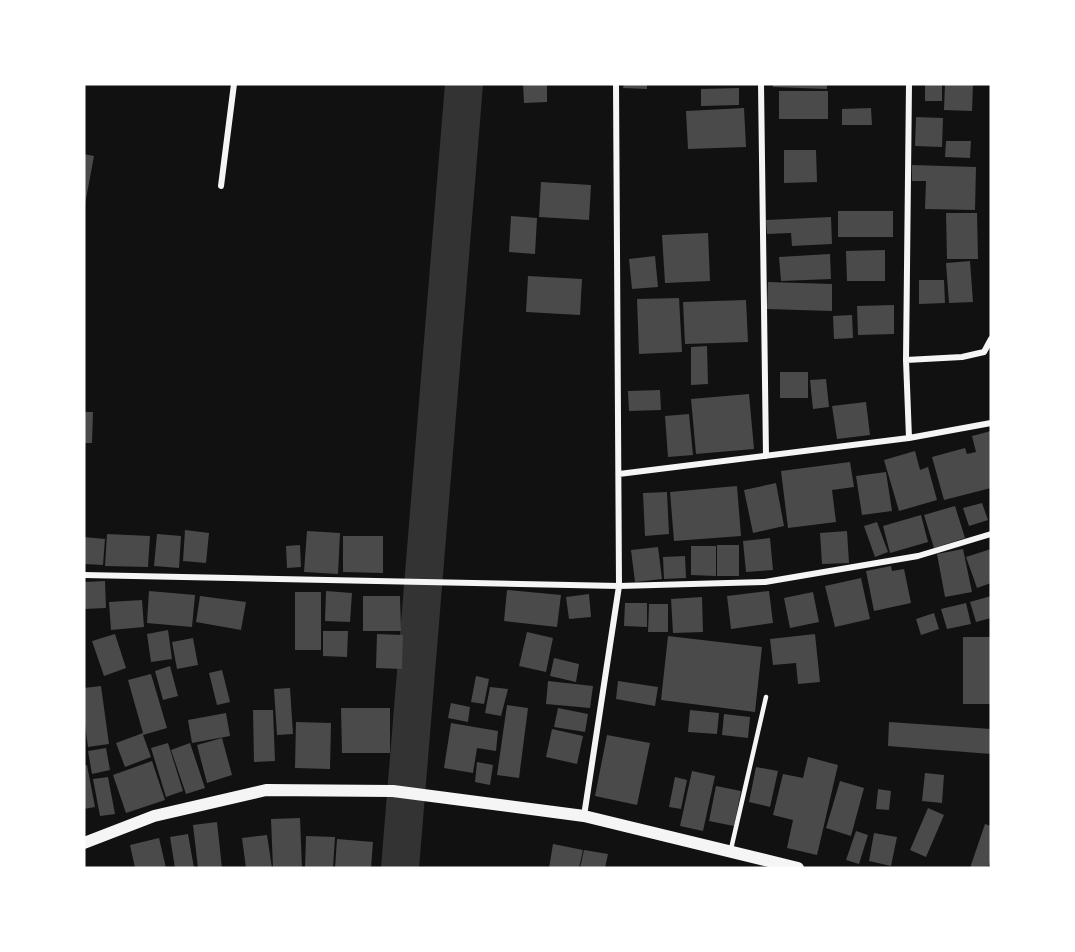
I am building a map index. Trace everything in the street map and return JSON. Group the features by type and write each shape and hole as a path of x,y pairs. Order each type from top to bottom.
{"main road":[{"path":"84,843 154,816 266,790 393,791 584,816 798,868"}],"street":[{"path":"221,186 234,84"},
{"path":"584,816 619,586 616,84"},
{"path":"761,84 766,456"},
{"path":"909,84 906,360 909,438"},
{"path":"906,360 962,357 984,352 991,339"},
{"path":"619,474 909,438 991,423"},
{"path":"84,575 619,586 765,582 918,556 991,534"}],"lane":[{"path":"731,852 766,697"}],"building":[{"path":"523,84 547,84 547,102 524,103"},
{"path":"624,84 647,84 647,89 623,88"},
{"path":"773,84 827,84 827,89 773,87"},
{"path":"925,84 942,84 942,101 925,101"},
{"path":"945,84 973,84 972,111 944,110"},
{"path":"739,88 739,105 701,106 701,89"},
{"path":"779,91 828,91 828,119 779,119"},
{"path":"744,108 746,147 688,149 686,111"},
{"path":"871,108 872,125 842,125 842,109"},
{"path":"916,117 943,118 942,147 915,146"},
{"path":"946,141 971,141 970,158 945,157"},
{"path":"784,150 816,150 817,182 784,183"},
{"path":"84,154 94,156 85,204 84,204"},
{"path":"912,165 976,167 975,210 925,209 926,181 912,181"},
{"path":"541,182 591,185 589,220 539,217"},
{"path":"838,211 893,211 893,237 838,237"},
{"path":"946,213 977,213 978,259 947,259"},
{"path":"511,216 537,218 535,254 509,252"},
{"path":"831,217 832,244 792,246 791,233 767,234 766,220"},
{"path":"708,233 710,281 665,283 662,235"},
{"path":"885,250 885,281 847,281 846,251"},
{"path":"830,254 831,279 781,281 779,257"},
{"path":"655,256 658,287 632,289 629,259"},
{"path":"970,261 973,302 949,303 946,263"},
{"path":"528,276 582,279 580,315 526,312"},
{"path":"919,280 944,280 945,303 919,304"},
{"path":"768,282 832,284 832,311 767,309"},
{"path":"679,298 682,352 639,354 637,299"},
{"path":"746,300 748,342 685,344 683,302"},
{"path":"894,305 894,334 858,335 857,306"},
{"path":"852,315 853,338 834,339 833,316"},
{"path":"707,346 708,384 691,385 691,347"},
{"path":"780,372 808,372 808,398 780,398"},
{"path":"826,379 829,407 813,409 810,380"},
{"path":"660,390 661,410 629,411 628,391"},
{"path":"749,394 754,449 696,454 691,399"},
{"path":"866,402 870,435 837,439 832,406"},
{"path":"84,412 93,412 92,443 84,443"},
{"path":"689,414 693,455 668,457 665,416"},
{"path":"991,431 991,488 944,500 932,457 965,448 967,454 976,452 972,436"},
{"path":"915,451 920,470 928,467 937,500 899,511 884,460"},
{"path":"850,462 854,487 832,490 836,522 788,528 781,471"},
{"path":"886,472 892,511 862,515 856,476"},
{"path":"776,483 784,526 753,533 744,490"},
{"path":"737,486 741,536 674,541 670,492"},
{"path":"667,492 669,534 645,536 643,493"},
{"path":"982,503 988,520 969,526 963,508"},
{"path":"955,506 965,538 934,548 924,515"},
{"path":"921,515 928,542 890,553 883,526"},
{"path":"877,522 888,552 875,557 864,526"},
{"path":"185,530 209,533 206,563 183,561"},
{"path":"307,531 340,533 338,574 304,572"},
{"path":"847,531 849,563 822,564 820,533"},
{"path":"107,534 150,536 148,567 105,566"},
{"path":"157,534 181,536 179,568 154,566"},
{"path":"343,536 383,536 383,573 343,572"},
{"path":"84,537 105,539 103,565 84,564"},
{"path":"770,538 773,570 746,572 743,541"},
{"path":"300,545 301,567 287,568 286,546"},
{"path":"717,545 739,545 739,576 717,576"},
{"path":"691,546 716,546 716,576 691,575"},
{"path":"658,547 662,579 635,582 631,550"},
{"path":"963,549 972,592 945,597 937,554"},
{"path":"991,549 991,583 977,588 966,557"},
{"path":"685,556 686,578 664,579 663,557"},
{"path":"891,566 892,571 904,569 911,603 874,611 866,571"},
{"path":"861,578 870,619 835,627 825,586"},
{"path":"105,581 106,608 84,609 84,582"},
{"path":"507,590 561,595 557,627 504,621"},
{"path":"149,591 195,595 192,627 147,623"},
{"path":"326,591 352,593 350,622 325,621"},
{"path":"769,591 773,623 731,629 727,596"},
{"path":"295,592 321,592 321,650 295,650"},
{"path":"813,592 819,622 790,628 784,598"},
{"path":"589,594 591,617 569,619 566,597"},
{"path":"200,596 246,602 241,630 196,622"},
{"path":"363,596 400,596 401,631 363,631"},
{"path":"991,596 991,618 976,622 970,602"},
{"path":"702,597 703,632 673,633 671,599"},
{"path":"142,600 144,627 111,630 109,602"},
{"path":"625,603 647,603 647,627 624,626"},
{"path":"966,603 971,624 947,629 941,609"},
{"path":"649,604 668,604 668,632 648,632"},
{"path":"934,613 939,629 921,635 916,619"},
{"path":"168,630 172,659 151,662 147,634"},
{"path":"323,631 348,631 347,657 323,656"},
{"path":"527,632 553,638 546,672 519,666"},
{"path":"115,634 126,668 104,676 92,641"},
{"path":"377,634 403,635 402,669 376,668"},
{"path":"815,634 820,682 798,684 796,663 773,665 770,639"},
{"path":"668,636 762,647 755,712 661,700"},
{"path":"963,637 991,637 991,704 963,704"},
{"path":"193,638 198,665 177,669 172,642"},
{"path":"554,658 579,664 576,682 550,676"},
{"path":"170,666 178,696 163,700 155,671"},
{"path":"222,670 230,702 217,705 209,673"},
{"path":"151,674 167,728 143,735 151,757 125,767 116,743 143,733 128,680"},
{"path":"476,676 489,679 484,704 471,702"},
{"path":"548,681 593,686 590,708 546,704"},
{"path":"618,681 658,687 655,706 616,699"},
{"path":"101,686 109,744 88,747 84,717 84,688"},
{"path":"490,687 508,689 501,716 485,713"},
{"path":"290,688 293,734 277,735 274,689"},
{"path":"451,703 470,707 468,722 448,718"},
{"path":"507,705 528,708 519,778 497,775"},
{"path":"341,708 390,708 390,753 342,753"},
{"path":"558,708 588,714 585,732 554,727"},
{"path":"253,710 273,710 275,761 254,762"},
{"path":"690,710 719,713 717,734 688,732"},
{"path":"226,713 230,736 192,743 188,720"},
{"path":"724,714 750,717 748,738 722,735"},
{"path":"296,722 331,723 330,769 295,768"},
{"path":"889,722 991,729 991,754 888,746"},
{"path":"451,723 498,731 496,751 477,748 473,773 444,768"},
{"path":"552,729 583,736 577,764 546,757"},
{"path":"607,735 650,743 637,805 595,796"},
{"path":"222,738 232,775 207,783 197,745"},
{"path":"168,743 183,791 166,797 151,748"},
{"path":"190,743 205,788 186,794 171,750"},
{"path":"106,748 110,770 92,774 88,751"},
{"path":"808,757 838,765 817,855 787,848 793,820 773,815 783,774 803,778"},
{"path":"152,761 165,800 126,813 113,775"},
{"path":"477,762 493,765 490,785 475,782"},
{"path":"87,765 95,807 84,809 84,766"},
{"path":"756,767 778,771 770,807 749,802"},
{"path":"692,771 715,776 703,831 680,826"},
{"path":"925,773 944,775 942,803 922,801"},
{"path":"108,777 115,814 100,816 93,779"},
{"path":"675,777 687,780 681,809 669,807"},
{"path":"840,781 864,788 851,836 826,828"},
{"path":"716,786 741,791 734,826 709,821"},
{"path":"878,789 891,791 889,810 876,809"},
{"path":"928,808 944,815 926,857 910,850"},
{"path":"300,818 302,868 273,868 271,819"},
{"path":"217,822 222,868 198,868 193,825"},
{"path":"985,824 991,826 991,858 988,868 970,868"},
{"path":"856,831 868,835 859,864 846,860"},
{"path":"874,833 897,837 891,866 869,861"},
{"path":"188,834 194,868 175,868 170,837"},
{"path":"267,835 272,868 246,868 242,838"},
{"path":"306,836 335,837 333,868 305,868"},
{"path":"159,838 166,868 135,868 130,845"},
{"path":"337,839 373,842 371,868 335,868"},
{"path":"553,844 583,850 579,868 549,868"},
{"path":"584,850 608,854 605,868 580,868"}],"waterway":[{"path":"400,868 464,84"}]}
